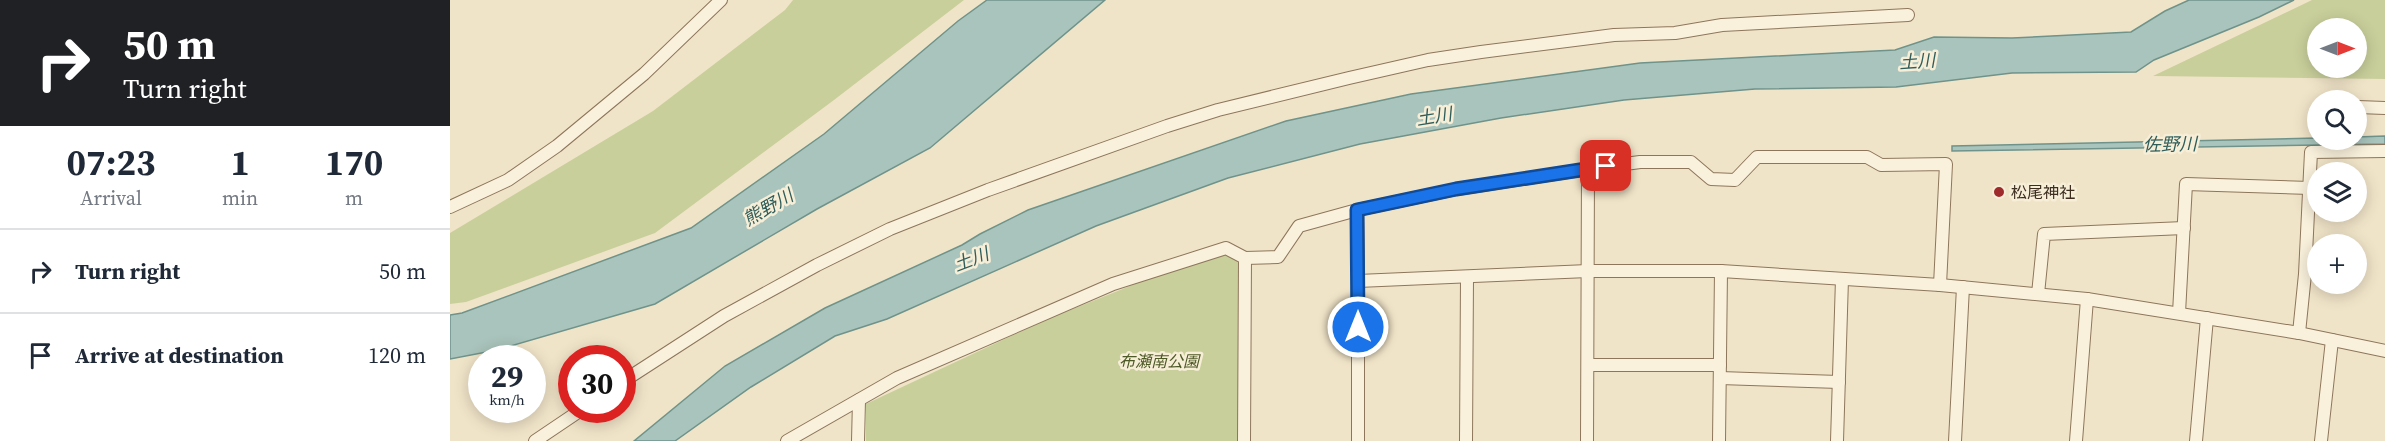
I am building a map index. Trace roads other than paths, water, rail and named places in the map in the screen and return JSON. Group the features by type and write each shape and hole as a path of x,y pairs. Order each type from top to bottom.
{"street":[{"path":"450,207 508,180 556,146 644,74 721,0"},
{"path":"636,373 724,316 817,265 890,229 1011,182 1218,110 1360,75 1481,52 1614,35 1675,33 1722,25 1908,15"},
{"path":"2367,107 2385,108"},
{"path":"2311,162 2312,152 2385,151"},
{"path":"787,441 897,378 945,363 1133,282 1226,248 1245,258 1278,257 1299,226 1357,210 1456,189 1588,169 1640,162 1691,162 1711,179 1735,180 1757,157 1867,157 1881,165 1946,164 1940,285"},
{"path":"1587,441 1588,169"},
{"path":"2179,313 2186,184 2307,188"},
{"path":"1357,210 1358,441"},
{"path":"2299,333 2308,222"},
{"path":"2038,294 2044,234 2184,228"},
{"path":"1244,441 1245,258"},
{"path":"1358,281 1588,271 1721,271 1940,285 2087,299 2299,333 2385,351"},
{"path":"1719,441 1721,271"},
{"path":"1466,441 1467,278"},
{"path":"1837,441 1842,279"},
{"path":"1955,441 1963,287"},
{"path":"2076,441 2087,299"},
{"path":"2196,441 2207,318"},
{"path":"2321,441 2332,340"},
{"path":"1588,365 1720,365"},
{"path":"1720,378 1839,382"},
{"path":"858,441 859,400"},
{"path":"536,441 562,423"}],"water":[{"name":"熊野川","path":"987,0 1105,0 930,148 817,209 655,304 514,345 468,345 468,356 450,359 450,315 462,313 691,228 824,134 958,21"},
{"name":"土川","path":"2189,0 2294,0 2259,17 2154,60 2136,72 2012,73 1896,87 1755,89 1624,100 1501,118 1360,144 1228,178 1096,226 887,319 835,336 751,387 675,441 634,441 725,366 825,308 962,245 1028,210 1286,121 1411,94 1640,63 1895,50 1934,37 2012,38 2131,32 2165,11"},
{"path":"2385,136 2385,144 2367,144 2367,137"},
{"name":"佐野川","path":"2307,138 2307,145 1952,151 1952,146"}],"place":[{"name":"松尾神社","path":"1999,192"}],"park label":[{"name":"布瀬南公園","path":"1159,361"}]}
